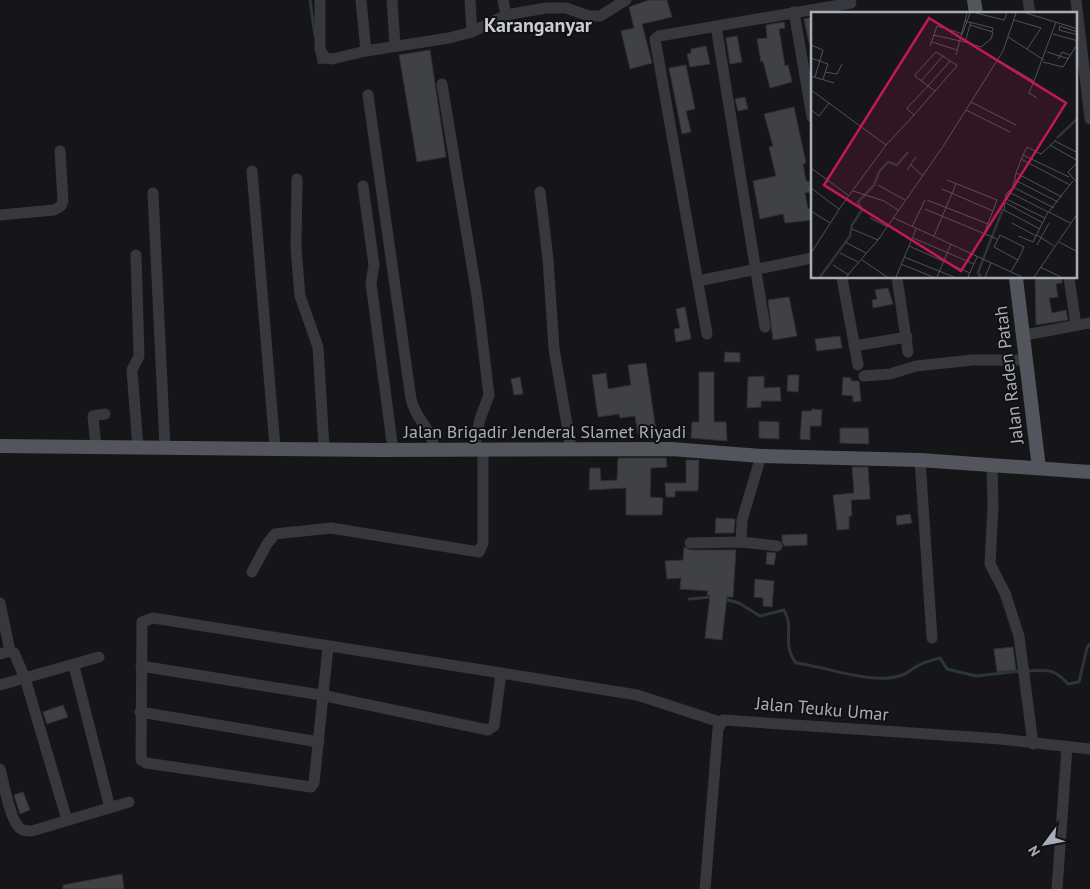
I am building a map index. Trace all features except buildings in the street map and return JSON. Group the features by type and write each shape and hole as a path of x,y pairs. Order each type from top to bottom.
{"main road":[{"name":"Jalan Raden Patah","path":"1016,279 1025,335 1039,468"},
{"name":"Jalan Brigadir Jenderal Slamet Riyadi","path":"0,446 96,448 275,447 393,450 434,448 671,449 761,456 920,460 1090,472"}],"street":[{"path":"320,0 320,50 325,58 332,59 366,51 449,38 472,32 506,15 546,4 582,6 589,16 600,16 624,1"},
{"path":"361,0 366,51"},
{"path":"392,0 395,46"},
{"path":"470,0 472,32"},
{"path":"503,0 506,15"},
{"path":"707,334 654,42 659,36 794,12 851,6"},
{"path":"794,12 811,111"},
{"path":"1078,16 1090,114"},
{"path":"716,26 765,327"},
{"path":"252,572 267,544 275,534 326,528 479,552 483,543 479,449 480,418 489,395 477,296 442,84"},
{"path":"368,95 411,399 417,418 431,433 434,448"},
{"path":"0,215 54,210 61,206 63,201 60,151"},
{"path":"252,171 275,447"},
{"path":"297,179 296,248 300,296 318,347 324,448"},
{"path":"363,186 374,265 371,283 393,450"},
{"path":"540,192 548,259 554,349 571,448"},
{"path":"153,193 165,447"},
{"path":"136,255 139,356 132,370 138,448"},
{"path":"698,281 811,258"},
{"path":"842,279 858,365"},
{"path":"897,279 908,352"},
{"path":"1069,279 1076,325"},
{"path":"1025,335 1090,323"},
{"path":"854,346 906,337"},
{"path":"864,376 890,374 916,366 973,360 1027,360"},
{"path":"96,448 92,416 105,414"},
{"path":"741,542 742,520 761,456"},
{"path":"920,460 926,580 932,638"},
{"path":"992,466 993,508 990,564 1012,612 1019,636 1033,744"},
{"path":"690,543 741,542 776,546"},
{"path":"0,603 5,653 15,654 25,678 67,820"},
{"path":"328,647 321,695 319,742 312,787 142,762 140,756 142,622 153,618 637,696 720,722 705,889"},
{"path":"0,686 74,666 99,657"},
{"path":"74,666 110,808"},
{"path":"141,666 321,695 488,730 494,726 500,673"},
{"path":"140,712 319,742"},
{"name":"Jalan Teuku Umar","path":"720,722 726,718 1090,749"},
{"path":"1057,889 1067,747"},
{"path":"0,769 13,817 17,826 24,831 32,831 129,802"}],"waterway":[{"path":"310,0 315,36"},
{"path":"317,52 319,63 324,62"},
{"path":"689,599 713,597"},
{"path":"724,599 739,603 760,616 784,610 788,623 789,649 796,663 864,677 878,678 891,678 902,675 921,664 940,658 947,669 976,676 1021,671"},
{"path":"1027,671 1050,671 1068,684 1079,682 1087,648 1090,644"}],"district":[{"name":"Karanganyar","path":"538,25"}]}
